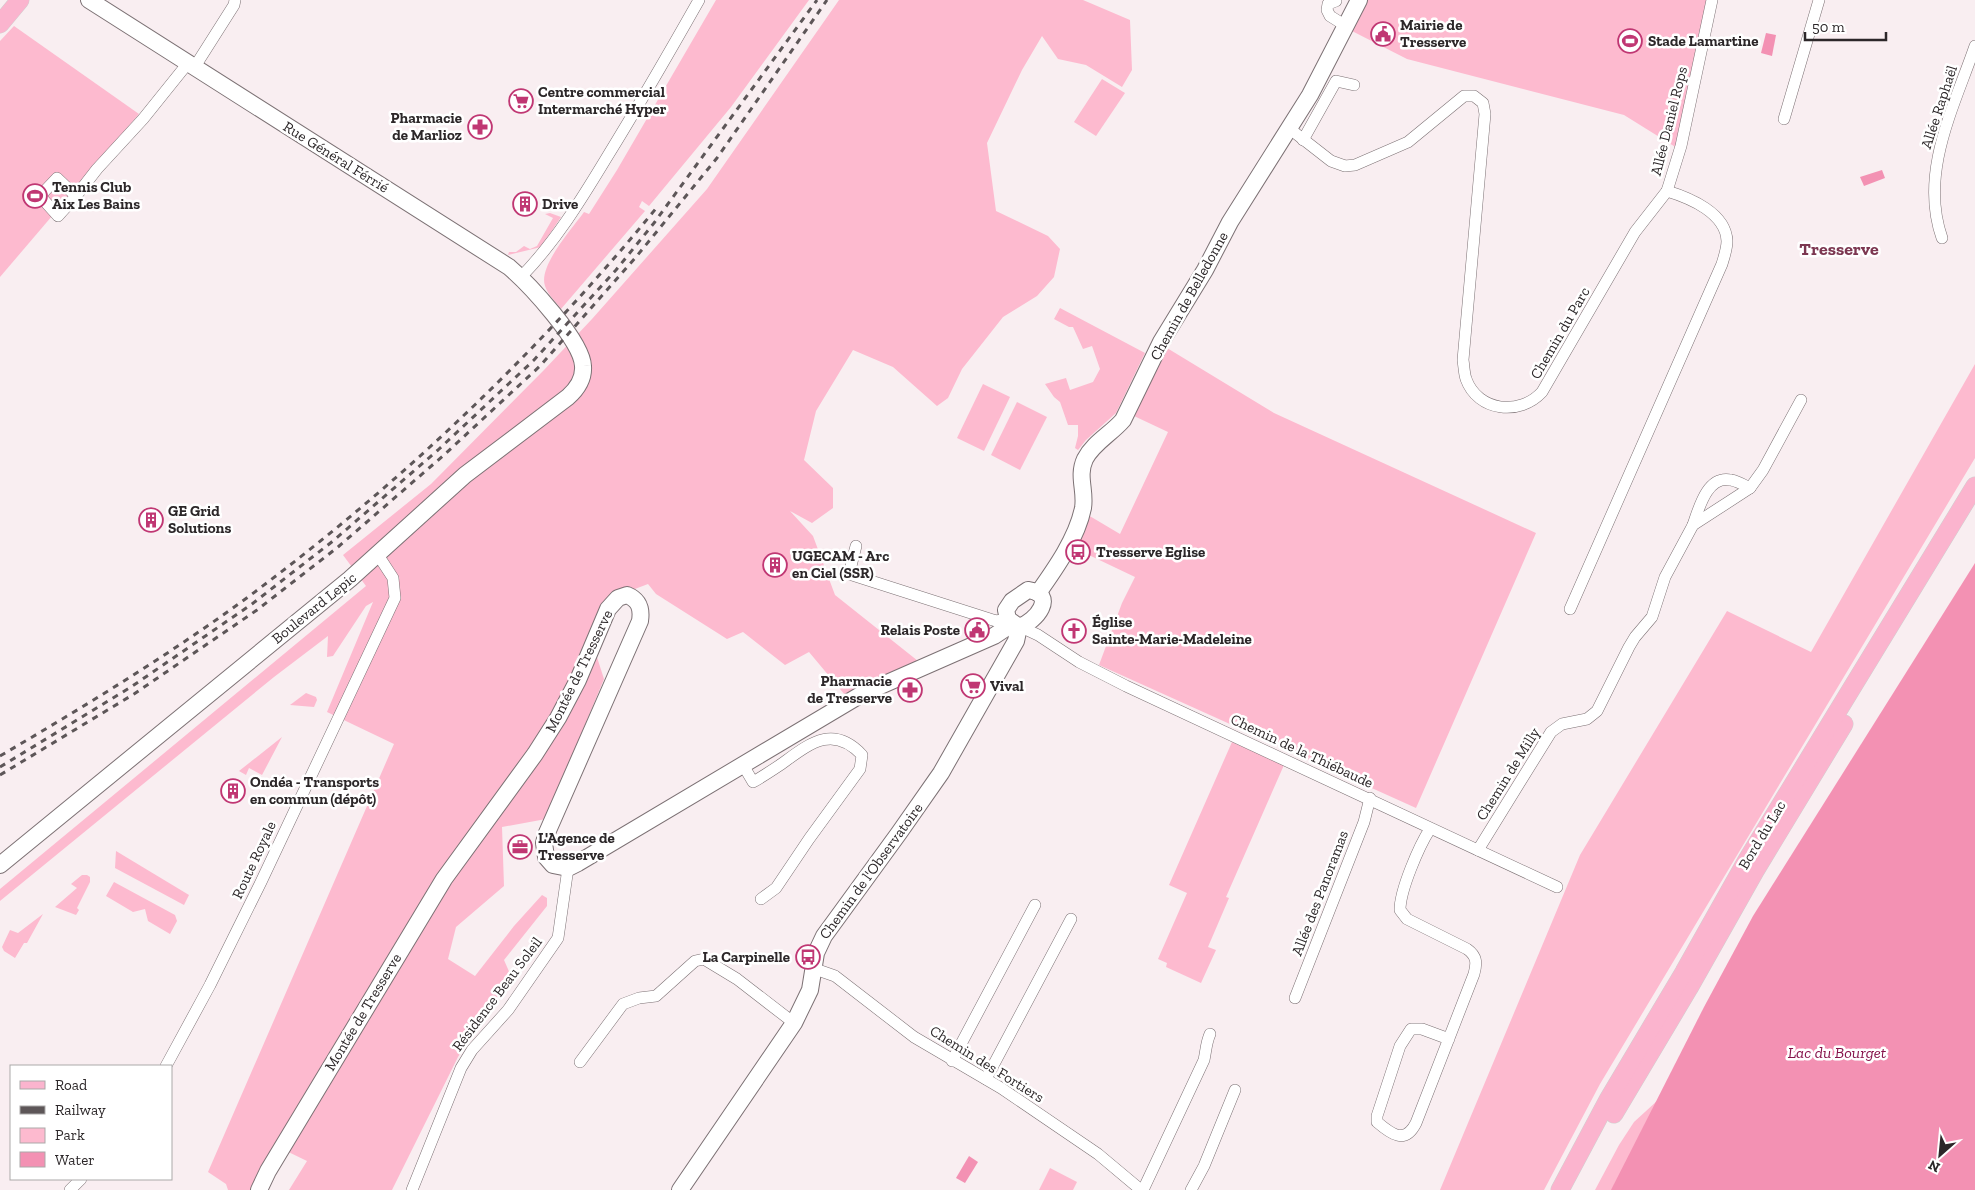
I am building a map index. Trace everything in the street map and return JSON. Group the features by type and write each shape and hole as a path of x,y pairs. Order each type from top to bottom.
{"main road":[{"path":"0,24 20,0"},
{"name":"Bord du Lac","path":"1560,1190 1609,1098 1684,972 1747,860 1975,486"},
{"name":"Bord du Lac","path":"1574,1190 1620,1103 1689,988 1755,871 1975,508"}],"street":[{"name":"Rue Général Férrié","path":"89,0 509,267 545,303 566,332"},
{"path":"76,196 97,169 191,65 234,5 235,0"},
{"path":"521,277 544,253 571,215 639,104 699,0"},
{"path":"1346,26 1330,16 1327,10 1328,4 1336,0 1357,5"},
{"name":"Allée Daniel Rops","path":"1667,191 1681,146 1712,0"},
{"path":"1784,120 1819,0"},
{"name":"Chemin de Belledonne","path":"1038,593 1058,566 1081,514 1083,497 1081,474 1085,460 1094,446 1115,430 1123,420 1161,342 1205,270 1230,222 1290,129 1357,5"},
{"name":"Allée Raphaël","path":"1942,238 1934,206 1938,156 1975,46"},
{"path":"1303,140 1336,81 1354,85"},
{"name":"Chemin du Parc","path":"1290,129 1338,165 1350,166 1408,142 1464,96 1474,96 1483,103 1485,114 1463,360 1466,380 1478,396 1488,404 1508,408 1527,405 1535,400 1550,383 1636,232 1667,191"},
{"path":"1570,610 1687,345 1726,251 1727,241 1725,233 1716,218 1708,210 1692,201 1667,191"},
{"name":"Boulevard Lepic","path":"0,865 378,555 465,475 577,389 583,372 582,361 580,352 566,332"},
{"name":"Chemin de Milly","path":"1693,525 1750,488 1763,470 1801,400"},
{"name":"Chemin de Milly","path":"1478,850 1551,732 1562,724 1587,719 1597,711 1628,647 1652,617 1665,577 1713,483 1731,480 1750,488"},
{"path":"856,546 849,574 996,621 1021,625"},
{"name":"Route Royale","path":"167,1065 219,968 395,598 393,578 378,555"},
{"path":"568,868 862,694 927,664 1021,625 1042,607 1042,600 1038,593 1028,590 1012,601 1006,610 1021,625"},
{"name":"Montée de Tresserve","path":"258,1190 444,878 535,754 558,718 578,680 608,609 618,598 627,595 638,601 640,621 549,826 544,843 544,850 548,861 558,867 568,868"},
{"name":"Chemin de la Thiébaude","path":"1021,625 1079,662 1126,686 1370,798 1430,829 1557,887"},
{"name":"Chemin de l'Observatoire","path":"680,1190 794,1023 810,990 815,969 816,953 824,936 899,834 950,757 1016,641 1021,625"},
{"path":"743,766 754,782 814,741 826,738 840,740 855,747 862,755 860,769 776,888 761,899"},
{"name":"Allée des Panoramas","path":"1295,998 1364,822 1370,798"},
{"path":"1430,829 1421,845 1402,895 1400,910 1407,919 1467,949 1475,957 1476,964 1474,974 1413,1130 1405,1135 1395,1135 1377,1122 1377,1116 1400,1046 1411,1029 1422,1029 1448,1039"},
{"name":"Résidence Beau Soleil","path":"412,1190 461,1068 472,1050 508,1010 558,938 568,868"},
{"path":"952,1060 1035,905"},
{"path":"986,1079 1071,919"},
{"path":"580,1062 623,1004 639,998 656,996 695,961 704,959 737,979 794,1023"},
{"name":"Chemin des Fortiers","path":"815,969 835,976 914,1037 986,1079 1098,1154 1142,1190 1204,1060 1207,1051 1206,1043 1210,1034"},
{"path":"1191,1190 1204,1166 1235,1090"},
{"path":"70,1190 79,1180"}],"green space":[{"path":"716,0 809,0 731,107 649,206 642,201 639,207 645,211 561,309 545,286 546,268 551,258 584,212 589,214 617,170"},
{"path":"839,0 1083,0 1130,20 1132,70 1122,87 1086,65 1058,59 1042,36 1022,70 987,143 996,211 1048,236 1060,249 1054,277 1037,296 1003,317 962,369 948,398 937,406 893,367 853,350 816,411 804,460 833,488 833,508 812,523 790,511 813,536 835,595 918,661 845,695 809,652 785,665 743,632 727,639 656,594 648,584 627,592 612,593 595,651 604,679 546,819 502,827 504,886 456,927 448,959 475,976 514,926 542,895 547,898 547,906 504,960 511,976 458,1057 392,1190 289,1190 307,1161 276,1146 250,1190 228,1190 226,1184 208,1172 394,744 327,712 373,602 366,606 333,656 327,657 328,636 274,677 0,901 0,889 366,586 343,555 431,484 592,319 707,189"},
{"path":"1367,0 1709,0 1677,148 1624,115 1407,59 1348,29"},
{"name":"Tennis Club Aix Les Bains","path":"14,26 139,114 0,277 0,41"},
{"path":"1102,79 1125,93 1096,136 1074,122"},
{"path":"550,213 561,217 541,247 508,255 509,252 516,252 524,246 530,249 537,246 553,218 545,214"},
{"path":"1060,308 1145,353 1116,413 1086,440 1078,450 1075,448 1078,425 1068,425 1060,402 1045,384 1066,378 1070,390 1093,382 1100,369 1092,346 1083,349 1073,327 1069,327 1054,319"},
{"path":"1167,348 1274,413 1536,533 1416,808 1099,665 1122,603 1135,577 1072,547 1088,515 1120,534 1168,432 1134,416"},
{"path":"1975,364 1975,458 1600,1084 1544,1190 1440,1190 1580,855 1727,611 1811,652"},
{"path":"983,384 1010,397 984,451 957,438"},
{"path":"1017,402 1047,417 1020,470 991,455"},
{"path":"306,693 316,697 317,700 314,707 290,705"},
{"path":"282,737 262,775 249,768 246,775 239,771"},
{"path":"1232,742 1284,765 1226,897 1229,898 1208,947 1216,950 1201,983 1166,967 1167,963 1158,959 1187,893 1169,885"},
{"path":"116,851 189,895 184,905 115,868"},
{"path":"82,875 90,877 90,882 77,908 79,910 76,915 55,907 77,888 71,884"},
{"path":"114,882 175,915 177,921 170,934 148,921 145,909 133,912 106,896"},
{"path":"43,914 27,943 24,943 15,958 4,951 2,947 10,930 18,933"},
{"path":"1669,1090 1641,1190 1595,1190 1619,1145 1634,1122"},
{"path":"1050,1168 1077,1182 1073,1190 1039,1190"}],"water":[{"path":"1766,33 1776,35 1772,56 1761,53"},
{"path":"1882,170 1885,178 1864,186 1860,177"},
{"name":"Lac du Bourget","path":"1975,563 1975,1190 1611,1190 1704,1007 1753,916"},
{"path":"969,1156 978,1162 965,1183 956,1178"}],"railway":[{"path":"0,767 131,687 252,604 333,541 438,450 534,360 616,270 654,223 817,0"},
{"path":"0,775 134,694 257,610 338,547 444,455 540,366 636,257 717,158 827,0"},
{"path":"0,756 95,699 188,639 248,597 359,509 413,463 516,364 565,313 658,206"}],"place":[{"name":"Mairie de Tresserve","path":"1383,34"},
{"name":"Stade Lamartine","path":"1630,41"},
{"name":"Centre commercial Intermarché Hyper","path":"521,101"},
{"name":"Pharmacie de Marlioz","path":"480,127"},
{"name":"Tennis Club Aix Les Bains","path":"35,196"},
{"name":"Drive","path":"525,204"},
{"name":"GE Grid Solutions","path":"151,520"},
{"name":"Tresserve Eglise","path":"1078,552"},
{"name":"UGECAM - Arc en Ciel (SSR)","path":"775,565"},
{"name":"Relais Poste","path":"977,630"},
{"name":"Église Sainte-Marie-Madeleine","path":"1074,631"},
{"name":"Vival","path":"973,686"},
{"name":"Pharmacie de Tresserve","path":"910,690"},
{"name":"Ondéa - Transports en commun (dépôt)","path":"233,791"},
{"name":"L'Agence de Tresserve","path":"520,847"},
{"name":"La Carpinelle","path":"808,957"}],"district":[{"name":"Tresserve","path":"1839,249"}]}
